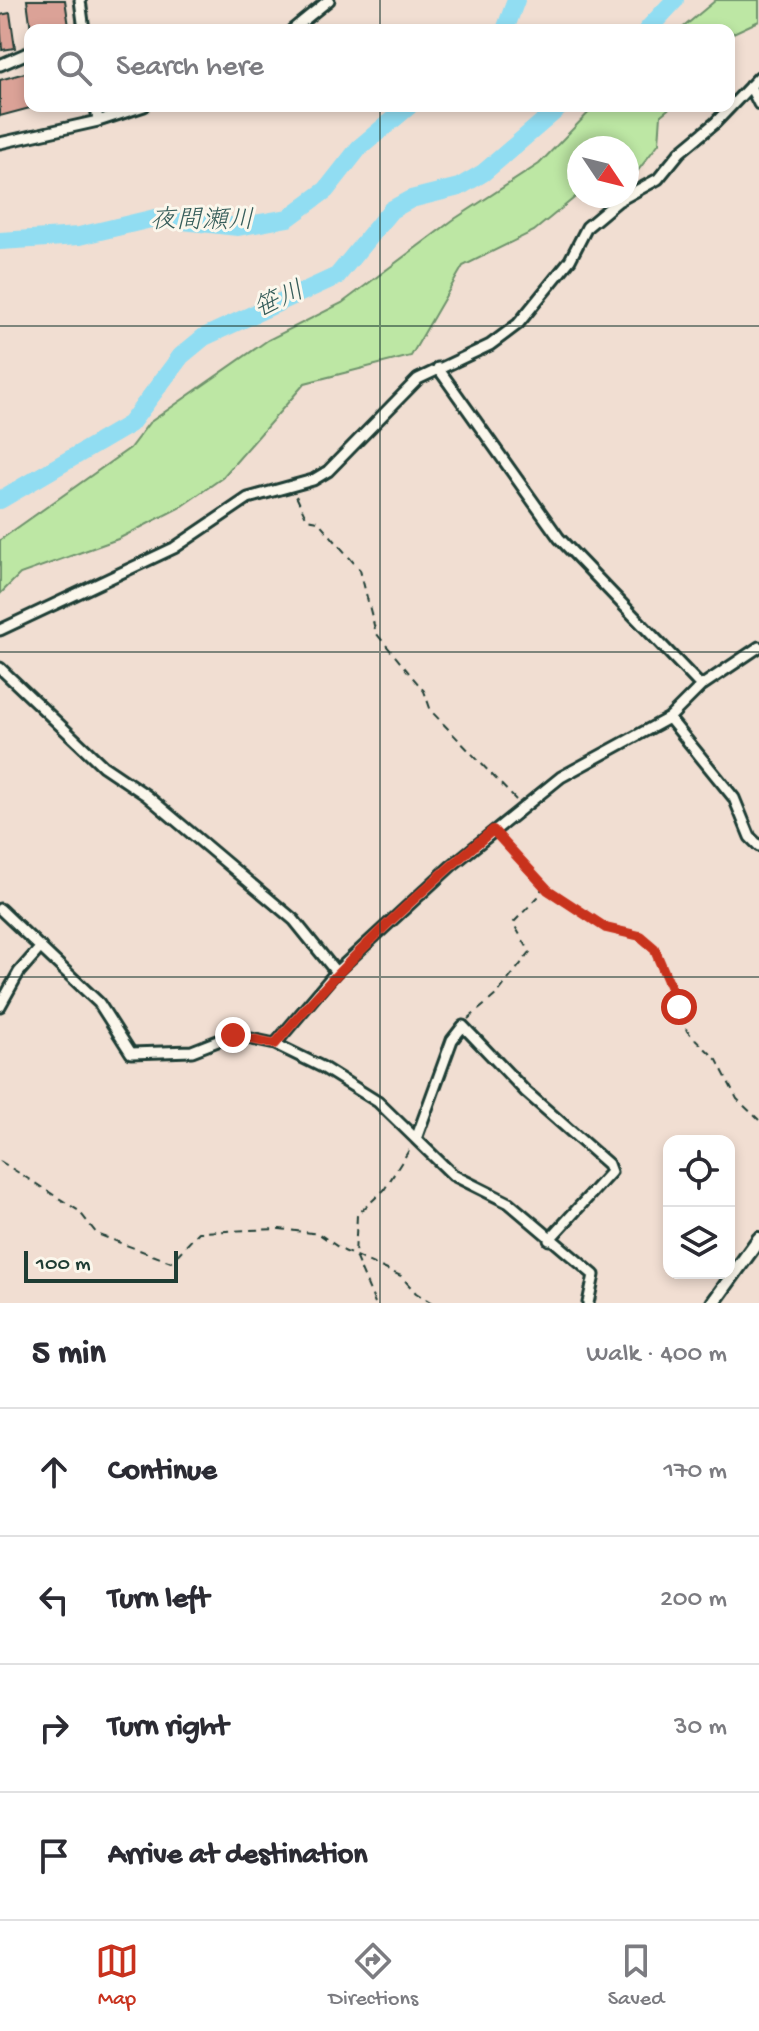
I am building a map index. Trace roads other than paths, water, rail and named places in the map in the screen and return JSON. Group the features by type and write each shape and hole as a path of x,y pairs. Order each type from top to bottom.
{"main road":[{"path":"713,1303 759,1239"}],"street":[{"path":"80,0 82,24"},
{"path":"299,24 329,0"},
{"path":"0,65 24,55"},
{"path":"735,100 759,77"},
{"path":"750,86 759,104"},
{"path":"97,112 98,121"},
{"path":"0,143 126,112"},
{"path":"0,630 174,548 248,498 313,480 328,471 418,379 490,345 518,324 570,260 587,227 618,201 658,179 680,152 722,112"},
{"path":"438,368 559,538 701,686"},
{"path":"275,1044 336,972 419,893 493,830 561,777 669,718 701,686 759,647"},
{"path":"0,668 103,766 146,795 294,920 336,972"},
{"path":"669,718 734,798 750,837 759,846"},
{"path":"0,909 99,1003 131,1053 192,1051 233,1035 275,1044 322,1067 378,1102 453,1175 509,1203 594,1275 588,1303"},
{"path":"0,1006 19,972 41,947"},
{"path":"416,1139 452,1040 463,1026 525,1091 608,1164 611,1172 549,1240"}],"waterway":[{"name":"夜間瀬川","path":"507,24 516,0"},
{"name":"笹川","path":"653,24 675,0"},
{"name":"夜間瀬川","path":"0,241 79,236 155,218 238,227 288,218 326,190 359,148 402,112"},
{"name":"笹川","path":"0,500 130,424 181,356 204,337 337,276 391,210 411,199 459,187 483,173 554,112"}]}
